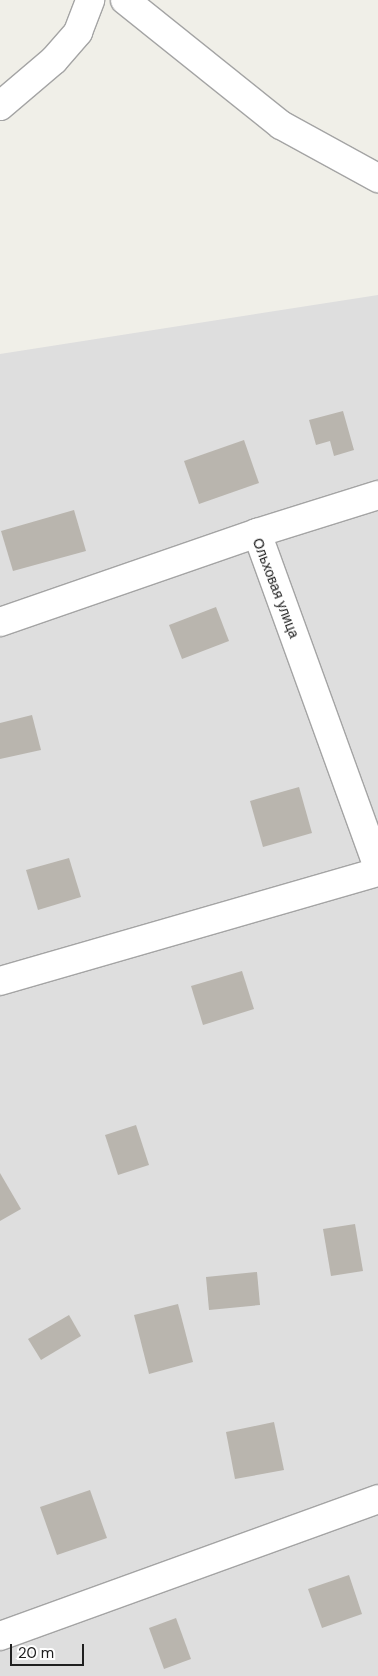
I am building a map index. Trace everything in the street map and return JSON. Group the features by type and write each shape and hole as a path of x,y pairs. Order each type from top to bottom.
{"street":[{"path":"0,106 66,46 78,32 90,0"},
{"path":"125,0 281,125 378,178"},
{"path":"257,532 378,496"},
{"name":"Ольховая улица","path":"0,622 257,532 378,870"},
{"path":"0,981 378,870"},
{"path":"0,1636 378,1499"}],"shaded area":[{"path":"378,295 378,1676 0,1676 0,354"}],"building":[{"path":"343,411 354,450 334,456 330,441 316,445 309,420"},
{"path":"244,440 259,483 199,504 184,461"},
{"path":"74,510 86,551 13,571 1,531"},
{"path":"216,607 229,641 182,659 169,625"},
{"path":"32,715 41,750 0,759 0,723"},
{"path":"299,787 312,833 263,847 250,801"},
{"path":"69,858 81,897 38,910 26,870"},
{"path":"242,971 254,1009 203,1025 191,986"},
{"path":"136,1125 149,1165 118,1175 105,1135"},
{"path":"0,1173 21,1209 0,1221"},
{"path":"355,1224 363,1271 331,1276 323,1229"},
{"path":"257,1272 260,1305 209,1310 206,1277"},
{"path":"178,1304 193,1362 149,1374 134,1315"},
{"path":"69,1315 81,1336 41,1360 28,1339"},
{"path":"274,1422 284,1470 235,1479 226,1432"},
{"path":"90,1490 107,1538 57,1555 40,1507"},
{"path":"349,1575 362,1614 322,1628 308,1589"},
{"path":"176,1618 191,1659 164,1669 149,1628"}]}
